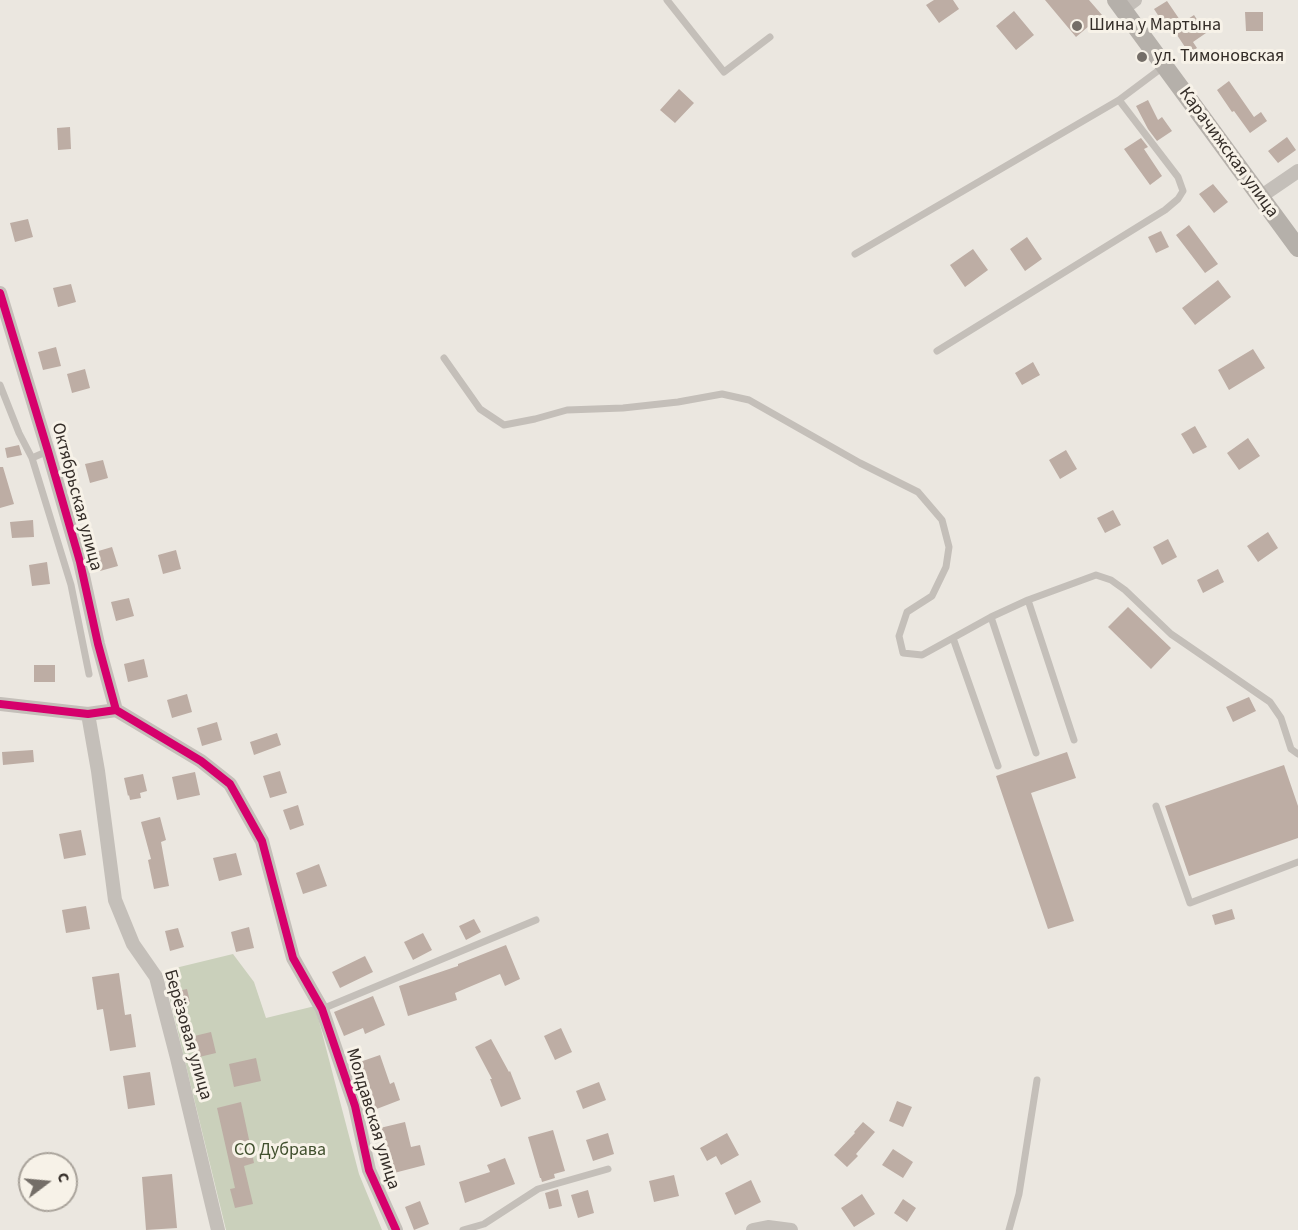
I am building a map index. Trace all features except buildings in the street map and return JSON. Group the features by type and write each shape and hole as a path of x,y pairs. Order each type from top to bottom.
{"main road":[{"name":"Карачижская улица","path":"1125,3 1165,66 1298,248"}],"street":[{"path":"1260,197 1298,171"},
{"name":"Октябрьская улица","path":"0,293 80,562 98,644 116,710"},
{"path":"0,704 88,714 116,710"},
{"name":"Молдавская улица","path":"116,710 201,761 230,784 262,841 293,958 322,1009 355,1106 369,1170 396,1230"},
{"name":"Берёзовая улица","path":"88,714 115,900 133,944 156,977 218,1230"},
{"path":"753,1230 768,1227 791,1230"}],"lane":[{"path":"667,0 724,72 770,37"},
{"path":"855,254 1119,99 1165,66"},
{"path":"937,351 1166,210 1178,199 1183,191 1178,177 1119,99"},
{"path":"444,358 480,409 504,425 567,410 623,408 722,394 749,400 860,463 918,492 942,520 949,547 946,567 932,596 907,612 899,636 903,653 922,655 1028,600 1096,575 1111,580 1125,590 1171,634 1270,702 1281,718 1291,749 1298,754"},
{"path":"0,385 19,433 32,458 71,585 89,674"},
{"path":"32,458 48,451"},
{"path":"1028,600 1074,740"},
{"path":"991,618 1036,753"},
{"path":"953,638 998,766"},
{"path":"1156,806 1190,903 1298,862"},
{"path":"322,1009 536,920"},
{"path":"1009,1230 1019,1194 1037,1080"},
{"path":"463,1230 484,1224 538,1190 608,1169"}],"green space":[{"name":"СО Дубрава","path":"233,954 254,982 266,1018 315,1006 359,1174 382,1230 226,1230 163,971"}],"cycle path":[{"path":"0,293 80,562 98,644 116,710"},
{"path":"0,704 88,714 116,710 201,761 230,784 262,841 293,958 322,1009 355,1106 369,1170 396,1230"}],"place":[{"name":"Шина у Мартына","path":"1077,26"},
{"name":"ул. Тимоновская","path":"1142,57"}]}
